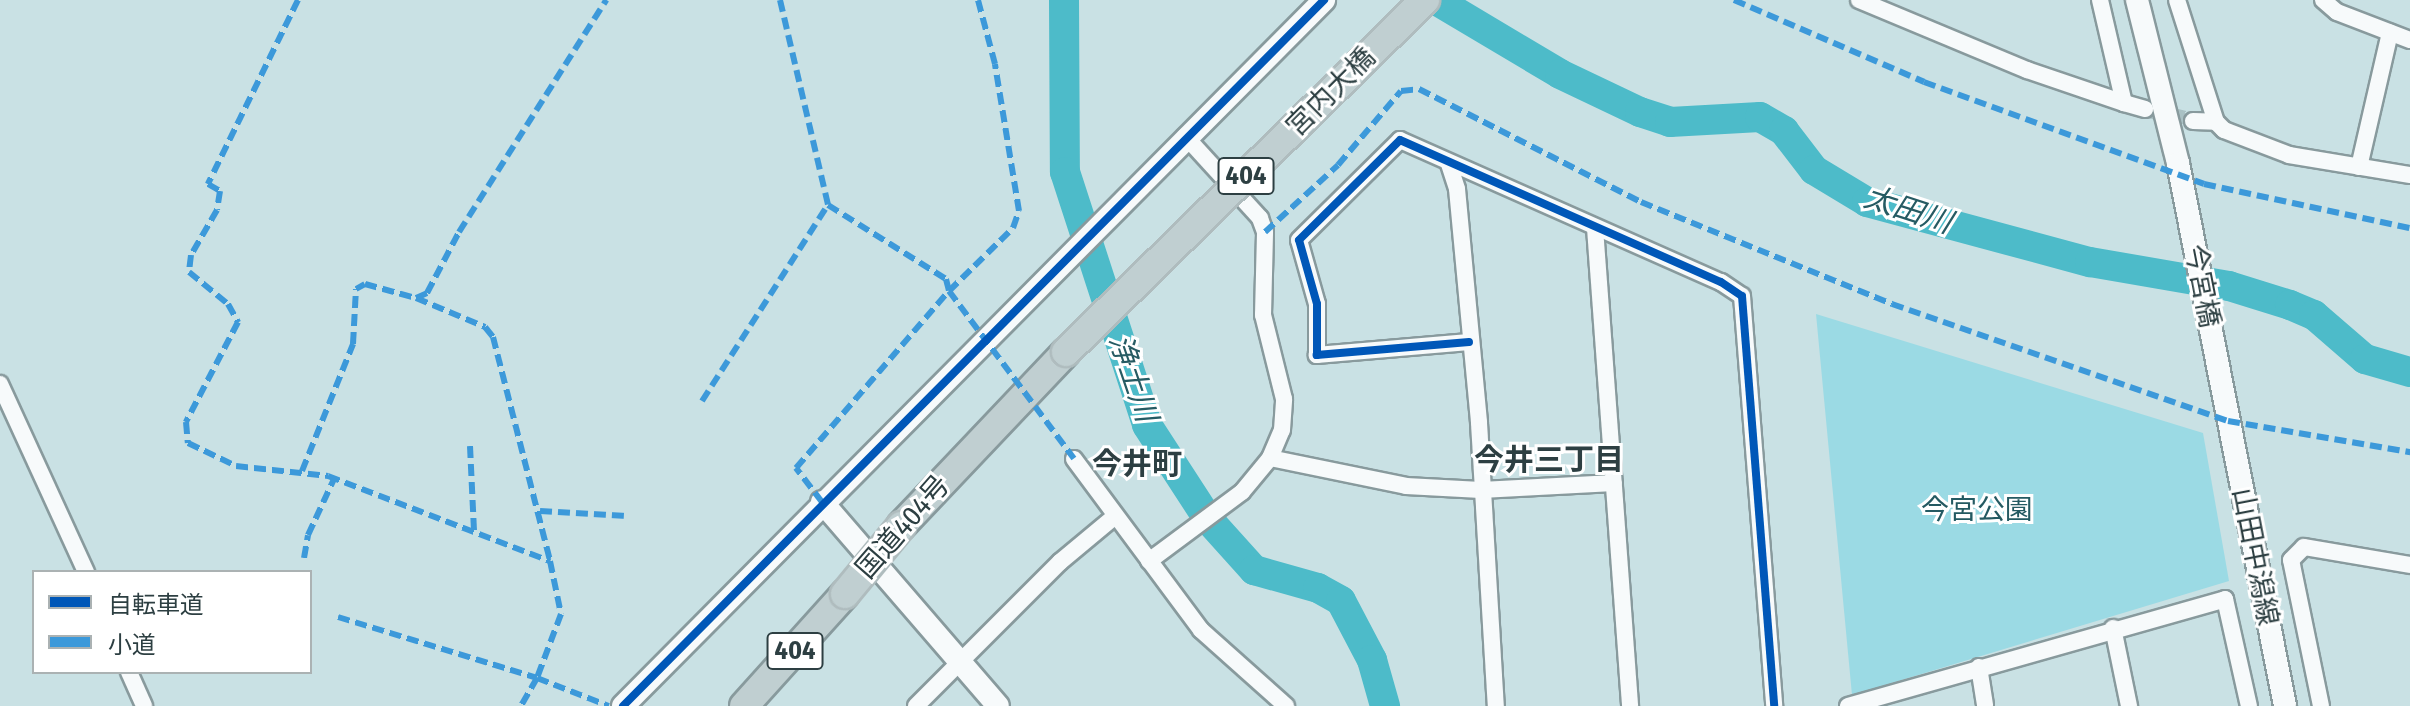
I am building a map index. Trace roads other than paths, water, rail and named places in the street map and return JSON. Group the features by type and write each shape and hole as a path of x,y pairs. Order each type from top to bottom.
{"highway":[{"name":"宮内大橋","path":"1066,352 1425,0"},
{"name":"国道404号","path":"744,706 845,594 901,526 1066,352"}],"street":[{"path":"1859,0 2027,70 2145,109"},
{"path":"2100,0 2124,103"},
{"name":"今宮橋","path":"2137,0 2178,163 2226,408"},
{"path":"2177,0 2216,122"},
{"path":"2323,0 2337,12 2410,40"},
{"path":"623,706 1046,275 1316,6"},
{"path":"2359,167 2390,33"},
{"path":"2193,121 2216,122 2238,137 2289,155 2410,175"},
{"path":"1149,561 1242,492 1270,458 1282,430 1284,399 1263,315 1265,232 1253,205 1185,136"},
{"path":"1469,342 1317,355 1317,304 1299,240 1400,140 1742,296 1774,706"},
{"path":"1449,164 1457,189 1496,706"},
{"path":"1595,228 1630,706"},
{"path":"0,384 85,570"},
{"name":"山田中潟線","path":"2226,408 2285,706"},
{"path":"1270,458 1406,486 1481,490 1614,483"},
{"path":"1074,459 1114,517 1201,630 1286,706"},
{"path":"822,502 998,706"},
{"path":"916,706 1060,562 1114,517"},
{"path":"2321,706 2291,560 2304,547 2410,565"},
{"path":"1848,706 2113,628 2225,599 2249,706"},
{"path":"2113,628 2129,706"},
{"path":"1979,667 1985,706"},
{"path":"130,674 144,706"}],"waterway":[{"name":"浄土川","path":"1064,0 1065,172 1147,425 1208,519 1254,570 1318,588 1341,601 1372,660 1385,706"},
{"name":"太田川","path":"1436,0 1560,74 1640,112 1670,122 1760,117 1784,131 1814,170 1867,202 2090,262 2229,286 2290,305 2314,315 2365,359 2410,372"}],"tunnel":[{"path":"2145,109 2193,121"}],"district":[{"name":"今井三丁目","path":"1549,460"},
{"name":"今井町","path":"1137,464"}],"park label":[{"name":"今宮公園","path":"1977,510"}]}
